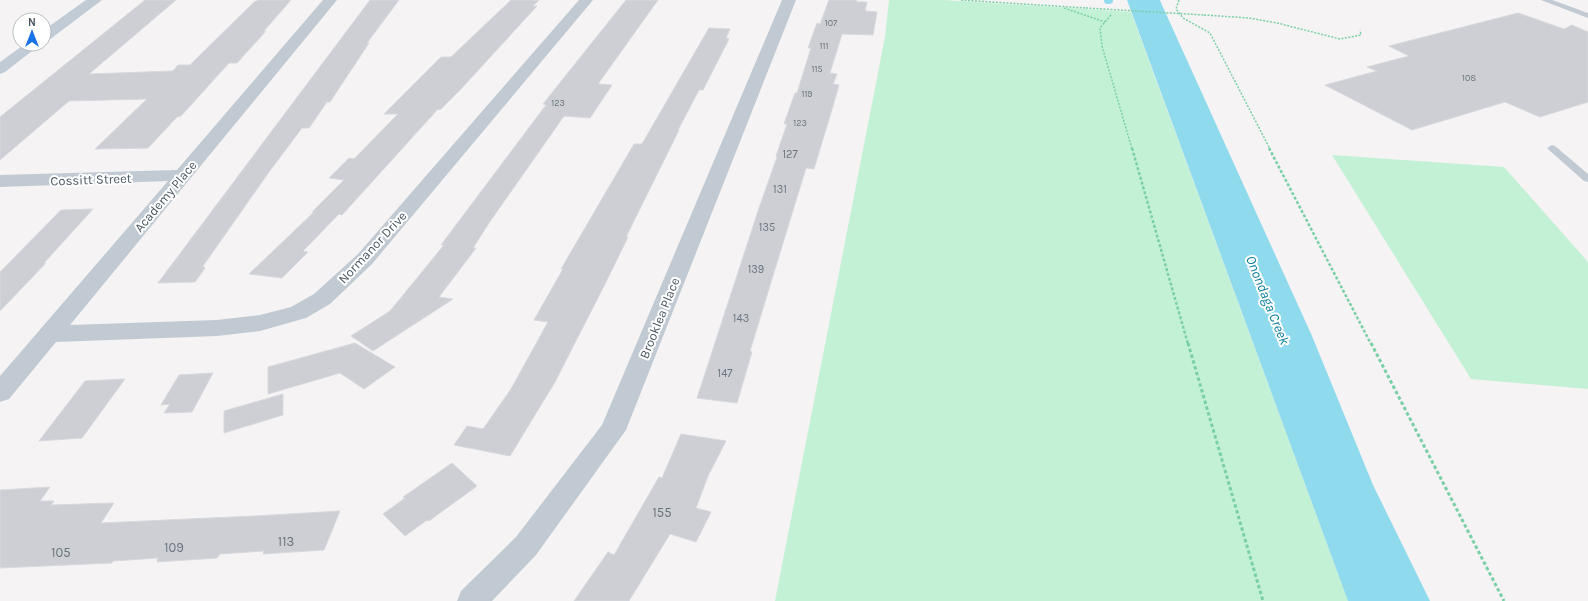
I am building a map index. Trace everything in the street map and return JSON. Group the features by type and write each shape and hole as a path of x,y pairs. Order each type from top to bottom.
{"main road":[{"path":"52,31 95,0"},
{"path":"0,69 23,52"}],"street":[{"name":"Academy Place","path":"0,393 330,0"},
{"name":"Normanor Drive","path":"49,334 217,328 260,323 298,313 322,300 365,259 586,0"},
{"name":"Brooklea Place","path":"472,601 526,546 613,430 789,0"},
{"name":"Cossitt Street","path":"0,181 182,175"}],"lane":[{"path":"1545,0 1588,16"},
{"path":"1552,148 1588,179"}],"path":[{"path":"961,0 1249,18 1277,23 1340,39 1361,35 1360,30"},
{"path":"1180,0 1176,9 1183,18 1210,33 1504,601"},
{"path":"1058,6 1105,22"},
{"path":"1110,15 1100,28 1102,46 1263,601"}],"green space":[{"path":"889,0 944,0 1131,12 1348,601 775,601 885,37"},
{"path":"1332,155 1504,167 1588,262 1588,389 1471,379"}],"water":[{"name":"Onondaga Creek","path":"1127,0 1160,0 1312,336 1373,485 1430,601 1348,601"}],"building":[{"path":"145,0 176,0 89,74 173,71 178,65 190,65 254,2 259,0 291,0 237,63 229,63 181,116 177,117 148,148 95,149 147,99 69,101 0,160 0,117"},
{"path":"370,0 399,0 367,43 369,43 330,102 327,102 309,128 302,128 269,172 203,266 205,268 195,282 158,283"},
{"path":"511,0 539,0 533,6 537,6 461,89 440,110 438,109 342,215 339,214 303,251 308,252 282,278 249,274 314,212 312,212 344,180 329,178 349,158 354,159 398,114 384,114 441,57 451,57"},
{"path":"626,0 658,0 598,84 612,85 590,118 564,116 489,223 473,248 476,248 439,297 453,299 373,351 351,336 390,311 444,245 441,245 546,105 543,104"},
{"path":"829,0 857,0 856,2 867,2 865,11 877,12 873,35 842,34 830,73 837,74 833,84 839,85 814,169 806,168 750,351 752,352 737,403 697,398 777,157 776,156 787,124 784,124 795,93 797,93 811,48 808,48 817,23 820,24"},
{"path":"1518,13 1564,29 1572,25 1588,32 1588,102 1540,117 1505,102 1412,130 1325,85 1377,71 1367,67 1409,56 1389,46"},
{"path":"709,28 730,29 726,38 729,39 703,90 699,90 678,130 626,237 628,237 555,382 510,456 454,445 467,426 483,429 511,389 548,322 534,320 563,269 561,269 634,144 642,144"},
{"path":"93,209 44,263 46,263 0,311 0,272 61,210"},
{"path":"355,343 395,367 364,389 340,373 268,394 268,367"},
{"path":"213,373 192,412 164,413 170,404 161,405 179,375"},
{"path":"125,379 82,438 39,441 85,381"},
{"path":"283,394 283,415 224,433 224,411"},
{"path":"681,434 726,441 708,476 696,508 711,512 696,542 670,534 629,601 574,601 608,552 614,555 659,477 662,478"},
{"path":"452,463 477,486 429,521 427,520 405,536 383,514 405,498 403,497"},
{"path":"50,487 40,501 54,501 51,505 114,503 101,523 340,511 324,550 263,554 264,551 220,554 217,558 157,562 158,558 113,561 112,563 0,568 0,490"}]}
